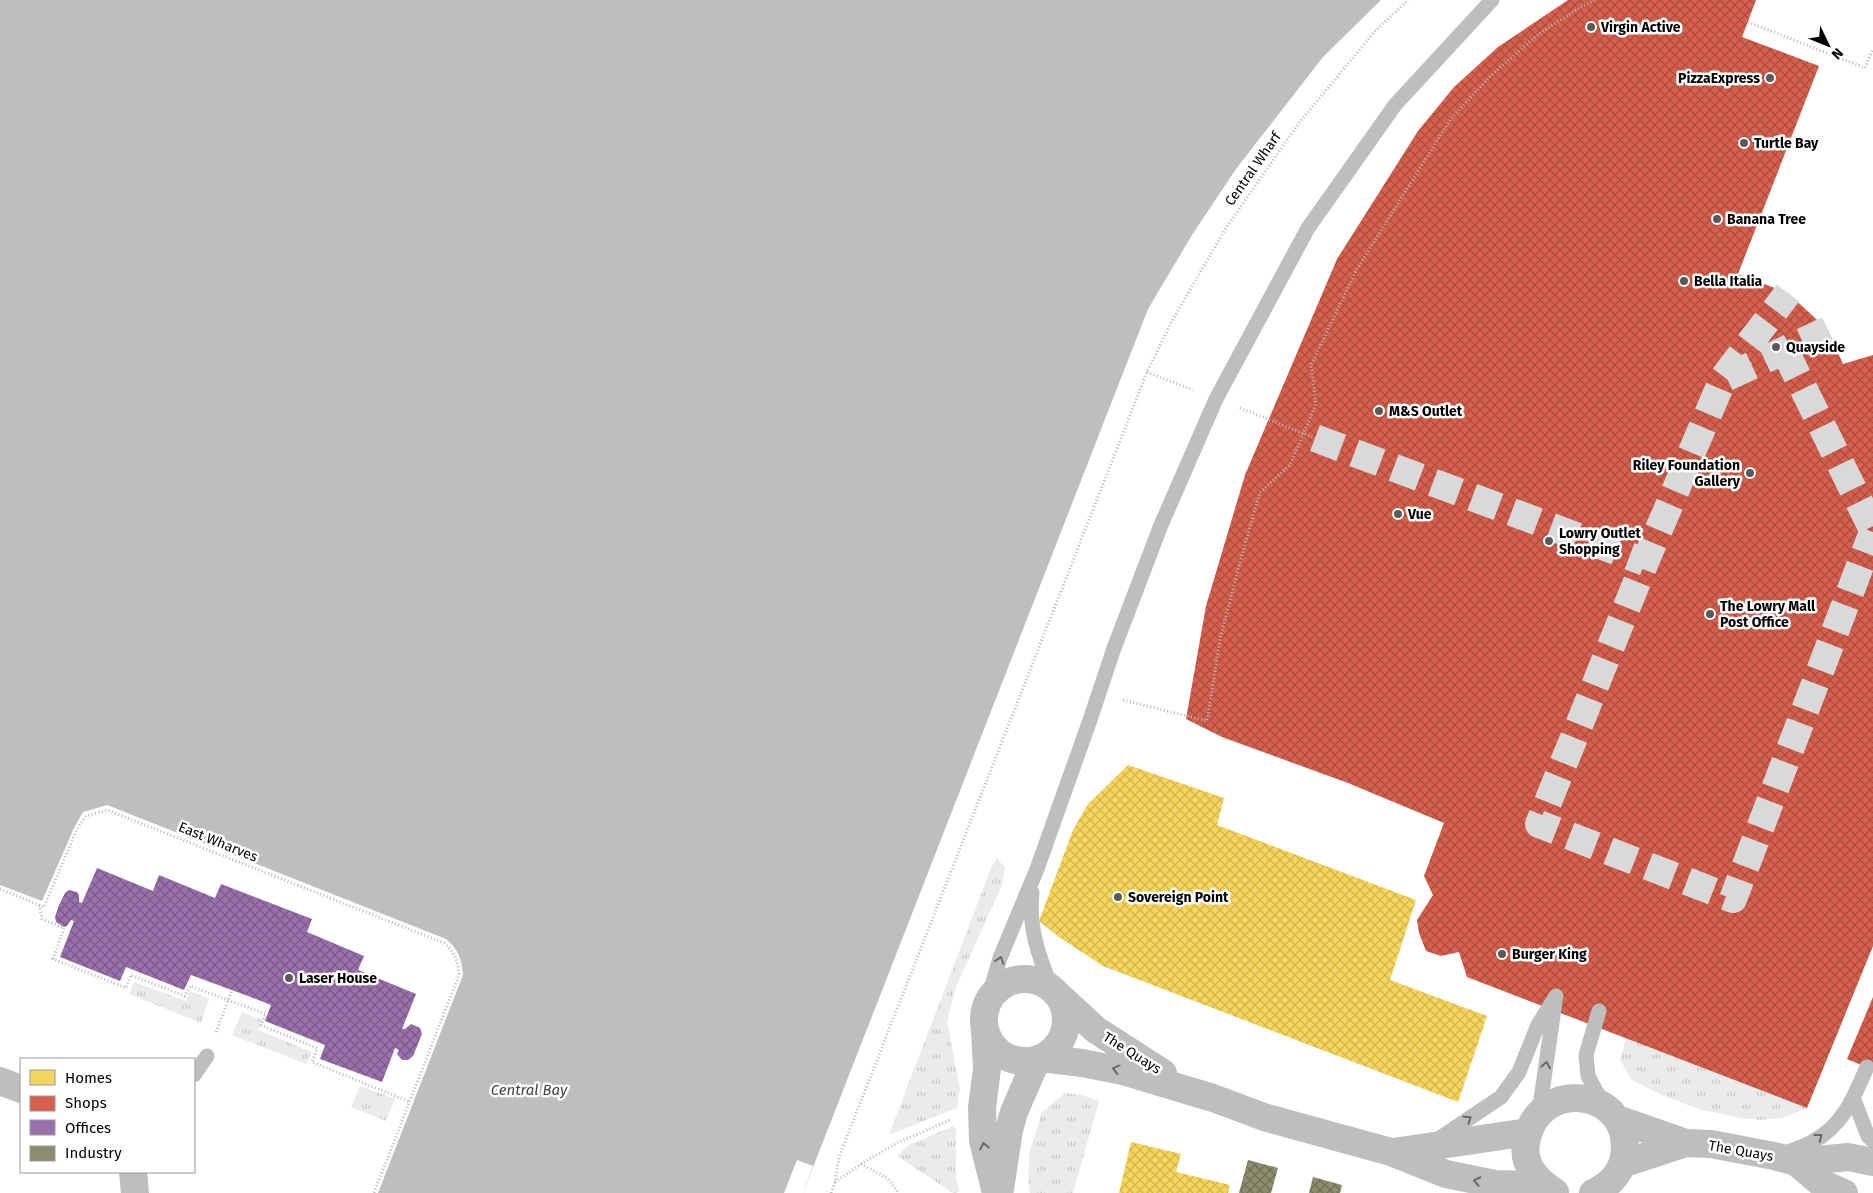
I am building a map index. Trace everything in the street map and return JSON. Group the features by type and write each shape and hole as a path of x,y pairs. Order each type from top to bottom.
{"street":[{"path":"985,1018 995,1048 1009,1058 1016,1060 1039,1058 1054,1048 1063,1035 1066,1023 1065,1012 1055,992 1045,984 1029,979 1012,981 1004,984 993,993 985,1018 987,1069 982,1107 983,1141 998,1193"},
{"name":"The Quays","path":"1055,992 1096,1030 1117,1045 1174,1079 1213,1098"},
{"path":"998,1193 1014,1112 1039,1058"},
{"name":"The Quays","path":"1039,1058 1106,1067 1213,1098 1264,1116 1391,1152 1446,1174 1495,1184 1550,1189"},
{"path":"0,1081 20,1089"},
{"name":"The Quays","path":"1391,1152 1428,1146 1533,1123 1550,1104 1563,1099 1577,1097 1592,1100 1610,1112 1686,1143 1711,1144 1785,1159 1848,1157 1873,1162"},
{"path":"1593,1193 1603,1189 1614,1178 1622,1164 1625,1149 1623,1133 1610,1112"},
{"path":"1533,1123 1525,1147 1527,1161 1533,1174 1550,1189"},
{"name":"The Quays","path":"1622,1164 1686,1143"},
{"name":"The Quays","path":"1785,1159 1821,1183 1844,1193"},
{"path":"132,1173 135,1193"}],"lane":[{"path":"985,1018 1000,958 1037,869 1114,648 1161,525 1216,399 1308,228 1395,105 1492,0"},
{"path":"1037,869 1030,908 1032,926 1035,944 1055,992"},
{"path":"1428,1146 1501,1097 1519,1072 1538,1025 1556,996 1533,1123"},
{"path":"1598,1011 1586,1055 1588,1076 1610,1112"},
{"path":"195,1074 207,1056"},
{"path":"1785,1159 1812,1142 1842,1117 1854,1100 1868,1067"},
{"path":"1854,1100 1868,1136 1873,1141"}],"path":[{"name":"Central Wharf","path":"831,1193 835,1182 838,1157 1147,372 1172,321 1224,231 1299,123 1376,30 1408,0"},
{"path":"1099,693 1207,722 1220,639 1260,492 1290,466 1316,404 1311,365 1357,269 1450,120 1490,77 1536,36 1594,0"},
{"path":"1748,22 1865,68 1873,49"},
{"path":"1147,372 1216,399"},
{"path":"1242,409 1315,438"},
{"name":"East Wharves","path":"39,904 44,906 77,830 86,816 106,810 444,943 450,948 458,962 459,975 410,1102"},
{"path":"0,889 39,904 42,919 64,928 53,959 126,988 131,975 185,996 190,986 266,1014 261,1026 317,1048 312,1062 410,1102 374,1193"},
{"path":"207,1056 232,990"},
{"path":"835,1182 896,1143 957,1118"},
{"path":"861,1164 887,1178 899,1193"}],"green space":[{"path":"997,858 1005,868 1002,885 956,987 947,1021 960,1089 957,1108 889,1135 991,868"},
{"path":"134,982 186,1001 190,991 209,999 201,1023 129,994"},
{"path":"242,1012 262,1020 258,1030 312,1052 306,1064 232,1035"},
{"path":"1626,1038 1807,1108 1782,1118 1760,1120 1740,1118 1699,1109 1664,1096 1632,1080 1620,1060"},
{"path":"360,1086 395,1099 386,1121 351,1107"},
{"path":"1065,1093 1082,1095 1099,1101 1073,1193 1030,1193 1028,1180 1030,1151 1042,1112"},
{"path":"953,1126 956,1129 956,1178 959,1191 957,1193 953,1193 897,1156 909,1145"}],"water":[{"name":"Central Bay","path":"0,0 1381,0 1323,57 1236,169 1192,235 1148,309 803,1193 378,1193 463,975 459,955 446,939 107,805 83,812 42,901 0,885"}],"pier":[{"path":"797,1160 813,1166 803,1193 784,1193"}],"building: Homes":[{"path":"1128,765 1224,798 1217,825 1416,900 1390,980 1487,1016 1458,1102 1103,966 1059,937 1039,921 1073,830 1088,804"},
{"path":"1131,1142 1181,1154 1176,1172 1230,1185 1228,1193 1119,1193"}],"building: Shops":[{"name":"Lowry Outlet Shopping","path":"1568,0 1756,0 1742,37 1819,66 1738,274 1788,293 1828,330 1843,364 1873,355 1873,946 1807,1108 1467,977 1459,952 1441,956 1426,951 1419,933 1417,920 1433,895 1424,876 1444,823 1348,783 1222,737 1186,719 1206,606 1245,475 1337,259 1418,131 1454,87 1498,47"},
{"path":"1873,997 1873,1070 1847,1059"}],"building: Offices":[{"name":"Laser House","path":"97,868 153,891 159,875 215,898 221,884 312,919 307,932 364,956 358,970 416,994 402,1029 411,1024 420,1028 422,1034 413,1056 408,1060 402,1060 397,1054 399,1050 395,1048 382,1082 320,1059 325,1045 265,1021 271,1005 248,996 191,975 184,990 126,967 120,981 60,957 74,921 71,920 64,927 56,922 55,917 59,905 65,893 69,890 77,892 79,902 82,903"}],"building: Industry":[{"path":"1248,1160 1278,1168 1271,1193 1239,1193"},
{"path":"1313,1177 1342,1185 1340,1193 1309,1193"}],"tunnel":[{"path":"1724,377 1788,293"},
{"path":"1828,330 1723,379 1645,562 1539,824 1733,899 1873,532"},
{"path":"1785,351 1873,530"},
{"path":"1315,438 1645,562"}],"place":[{"name":"Virgin Active","path":"1591,27"},
{"name":"PizzaExpress","path":"1770,78"},
{"name":"Turtle Bay","path":"1744,143"},
{"name":"Banana Tree","path":"1717,219"},
{"name":"Bella Italia","path":"1684,281"},
{"name":"Quayside","path":"1776,347"},
{"name":"M&S Outlet","path":"1379,411"},
{"name":"Riley Foundation Gallery","path":"1750,473"},
{"name":"Vue","path":"1398,514"},
{"name":"Lowry Outlet Shopping","path":"1549,541"},
{"name":"The Lowry Mall Post Office","path":"1710,614"},
{"name":"Sovereign Point","path":"1118,897"},
{"name":"Burger King","path":"1502,954"},
{"name":"Laser House","path":"289,978"}]}
